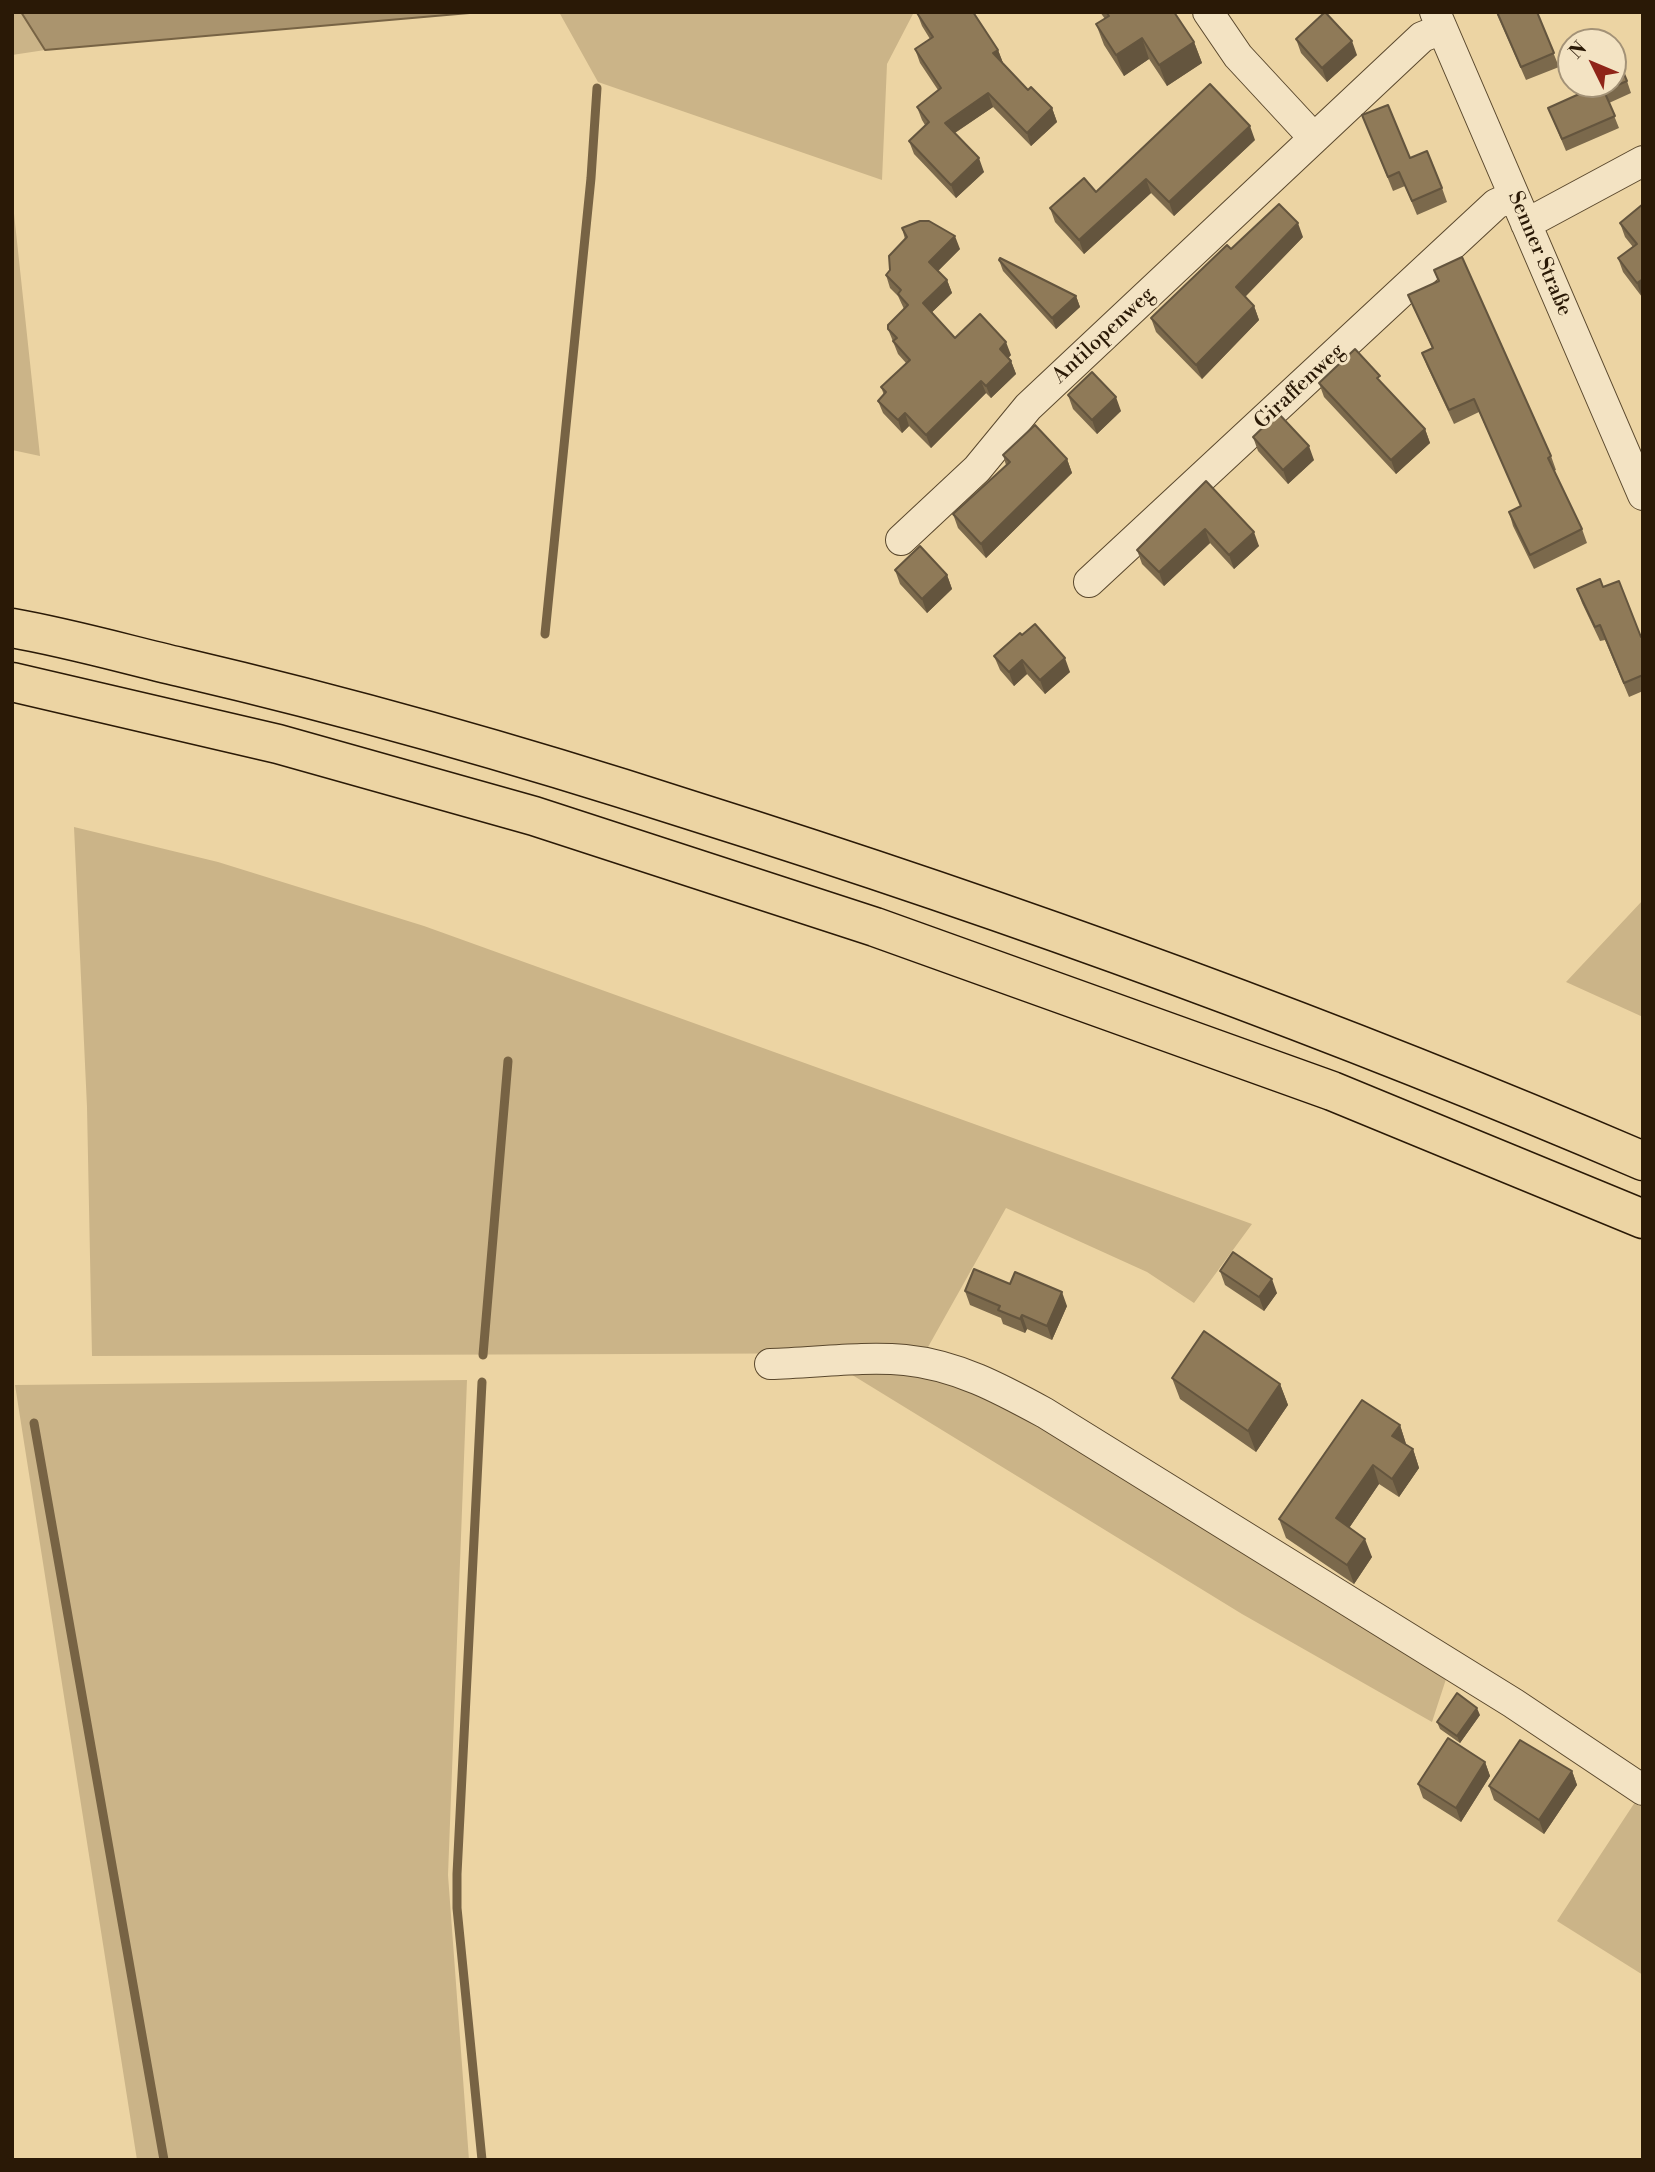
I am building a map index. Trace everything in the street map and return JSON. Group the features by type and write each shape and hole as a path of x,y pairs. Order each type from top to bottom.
{"highway":[{"path":"12,628 294,694 538,761 890,873 1166,970 1473,1090 1643,1161"},
{"path":"12,682 278,744 534,816 875,927 1332,1091 1643,1219"}],"street":[{"path":"1208,12 1238,56 1313,137"},
{"name":"Antilopenweg","path":"901,540 977,469 1028,407 1438,20"},
{"name":"Senner Straße","path":"1438,20 1643,495"},
{"path":"1526,224 1643,161"},
{"name":"Giraffenweg","path":"1089,582 1496,204 1514,196"},
{"path":"770,1364 904,1360 940,1367 985,1381 1045,1413 1478,1681 1643,1790"}],"shaded area":[{"path":"12,12 21,12 45,50 12,55"},
{"path":"21,12 481,12 45,50"},
{"path":"559,12 914,12 887,64 882,180 598,82"},
{"path":"12,195 40,456 12,450"},
{"path":"74,827 218,862 424,926 1252,1224 1194,1303 1147,1272 1006,1208 923,1356 906,1353 92,1356 87,1107"},
{"path":"1643,900 1643,1017 1566,982"},
{"path":"906,1369 983,1389 1448,1673 1432,1722 1242,1614 849,1373"},
{"path":"467,1380 448,1875 469,2160 137,2160 15,1385"},
{"path":"1639,1796 1643,1799 1643,1975 1557,1921"}],"building":[{"path":"918,12 973,12 998,50 993,53 1028,90 1031,87 1052,108 1027,133 988,93 945,123 979,158 951,185 909,141 929,122 917,107 941,88 915,49 933,37"},
{"path":"1106,12 1174,12 1194,42 1159,65 1142,38 1116,55 1096,24 1109,16"},
{"path":"1325,12 1352,41 1322,68 1296,39"},
{"path":"1497,12 1537,12 1554,53 1521,67"},
{"path":"1210,84 1250,126 1169,202 1146,179 1079,240 1050,208 1084,178 1096,192"},
{"path":"1570,98 1607,98 1615,116 1562,139 1548,108"},
{"path":"1388,105 1410,158 1427,151 1442,188 1412,201 1399,172 1388,177 1362,115"},
{"path":"1279,204 1298,223 1236,287 1254,306 1196,365 1151,318 1227,245 1231,249"},
{"path":"1643,204 1643,279 1637,283 1618,258 1637,244 1620,223"},
{"path":"920,221 929,221 955,236 929,262 947,280 923,303 955,338 980,314 1006,342 1000,349 1011,361 986,386 981,381 926,435 905,413 898,420 878,401 886,392 881,387 910,360 893,341 897,338 888,329 888,325 908,305 898,294 901,290 886,275 890,270 889,256 907,237 902,228"},
{"path":"1462,257 1551,456 1548,458 1582,529 1530,555 1509,512 1521,506 1474,399 1449,410 1422,353 1433,348 1408,295 1439,281 1434,270"},
{"path":"1000,258 1076,296 1052,318"},
{"path":"1355,349 1380,376 1377,378 1425,429 1391,460 1319,383"},
{"path":"1092,372 1116,397 1092,420 1068,395"},
{"path":"1278,413 1309,446 1283,470 1253,437"},
{"path":"1035,425 1067,459 981,544 953,514 1010,462 1003,455"},
{"path":"1206,481 1254,532 1229,555 1205,529 1159,572 1137,550"},
{"path":"920,546 947,575 922,599 895,570"},
{"path":"1600,579 1603,587 1619,581 1643,637 1643,675 1624,683 1600,625 1595,627 1577,589"},
{"path":"1035,624 1065,658 1040,680 1022,660 1009,672 994,656 1020,633 1022,635"},
{"path":"1233,1252 1272,1279 1259,1297 1220,1271"},
{"path":"974,1269 1010,1284 1015,1272 1062,1292 1047,1326 1022,1315 1020,1319 998,1310 1000,1306 965,1291"},
{"path":"1204,1331 1280,1384 1248,1431 1172,1378"},
{"path":"1362,1400 1400,1425 1392,1436 1413,1449 1392,1479 1373,1465 1336,1518 1365,1539 1347,1565 1279,1519"},
{"path":"1457,1693 1477,1708 1457,1736 1437,1722"},
{"path":"1448,1738 1485,1762 1456,1808 1418,1784"},
{"path":"1520,1740 1572,1771 1539,1820 1489,1786"}],"waterway":[{"path":"545,634 591,178 597,88"},
{"path":"483,1355 508,1061"},
{"path":"482,1382 457,1908 482,2160"},
{"path":"34,1423 164,2160"}]}
